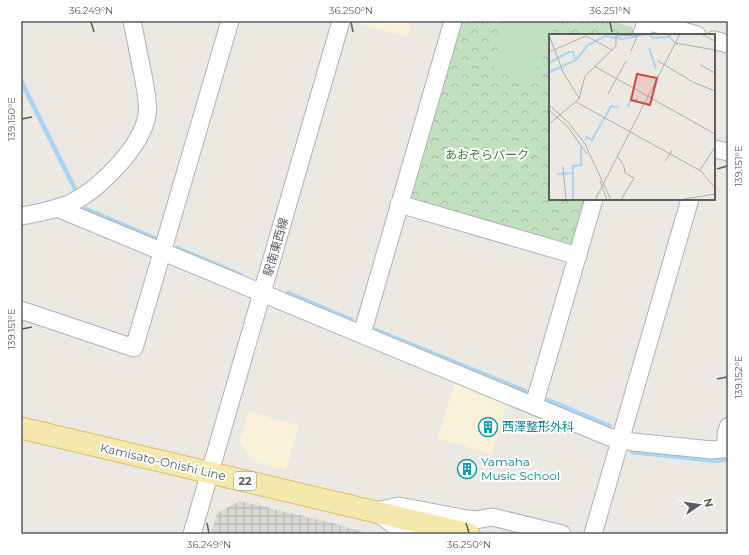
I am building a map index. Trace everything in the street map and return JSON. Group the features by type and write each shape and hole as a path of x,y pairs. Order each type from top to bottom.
{"main road":[{"name":"Kamisato-Onishi Line","path":"21,428 469,534"}],"street":[{"path":"21,216 57,208 84,196 103,181 131,148 143,130 147,114 147,96 132,21"},
{"path":"21,310 134,348 230,21"},
{"name":"駅南東西線","path":"192,534 211,473 341,21"},
{"path":"362,334 453,21"},
{"path":"642,34 646,21 693,34"},
{"path":"715,40 728,44"},
{"path":"715,149 728,152"},
{"path":"534,405 594,200"},
{"path":"593,534 690,200"},
{"path":"399,204 578,256"},
{"path":"57,208 609,437 620,440 712,450 727,448 726,435 728,427"},
{"path":"376,511 399,506 467,520 492,517 562,534"},
{"path":"376,511 400,530 412,534"}],"shaded area":[{"path":"360,21 411,21 407,37 359,24"},
{"path":"455,380 507,402 492,455 438,438"},
{"path":"249,411 299,426 286,470 251,461 240,441"},
{"path":"240,501 340,525 369,534 211,534 217,513"}],"green space":[{"name":"あおぞらパーク","path":"460,21 609,21 632,27 635,34 549,34 549,200 587,200 574,243 568,246 413,201 409,195"},
{"path":"507,21 551,21 554,34 549,34 549,48 532,76 525,78 495,69 494,66"}],"waterway":[{"path":"21,81 75,189"},
{"path":"86,209 154,238"},
{"path":"177,248 241,275"},
{"path":"288,293 352,320"},
{"path":"376,330 525,391"},
{"path":"548,400 610,426"},
{"path":"632,452 716,461 728,459"}],"place":[{"name":"西澤整形外科","path":"488,427"},
{"name":"Yamaha Music School","path":"467,469"}]}
